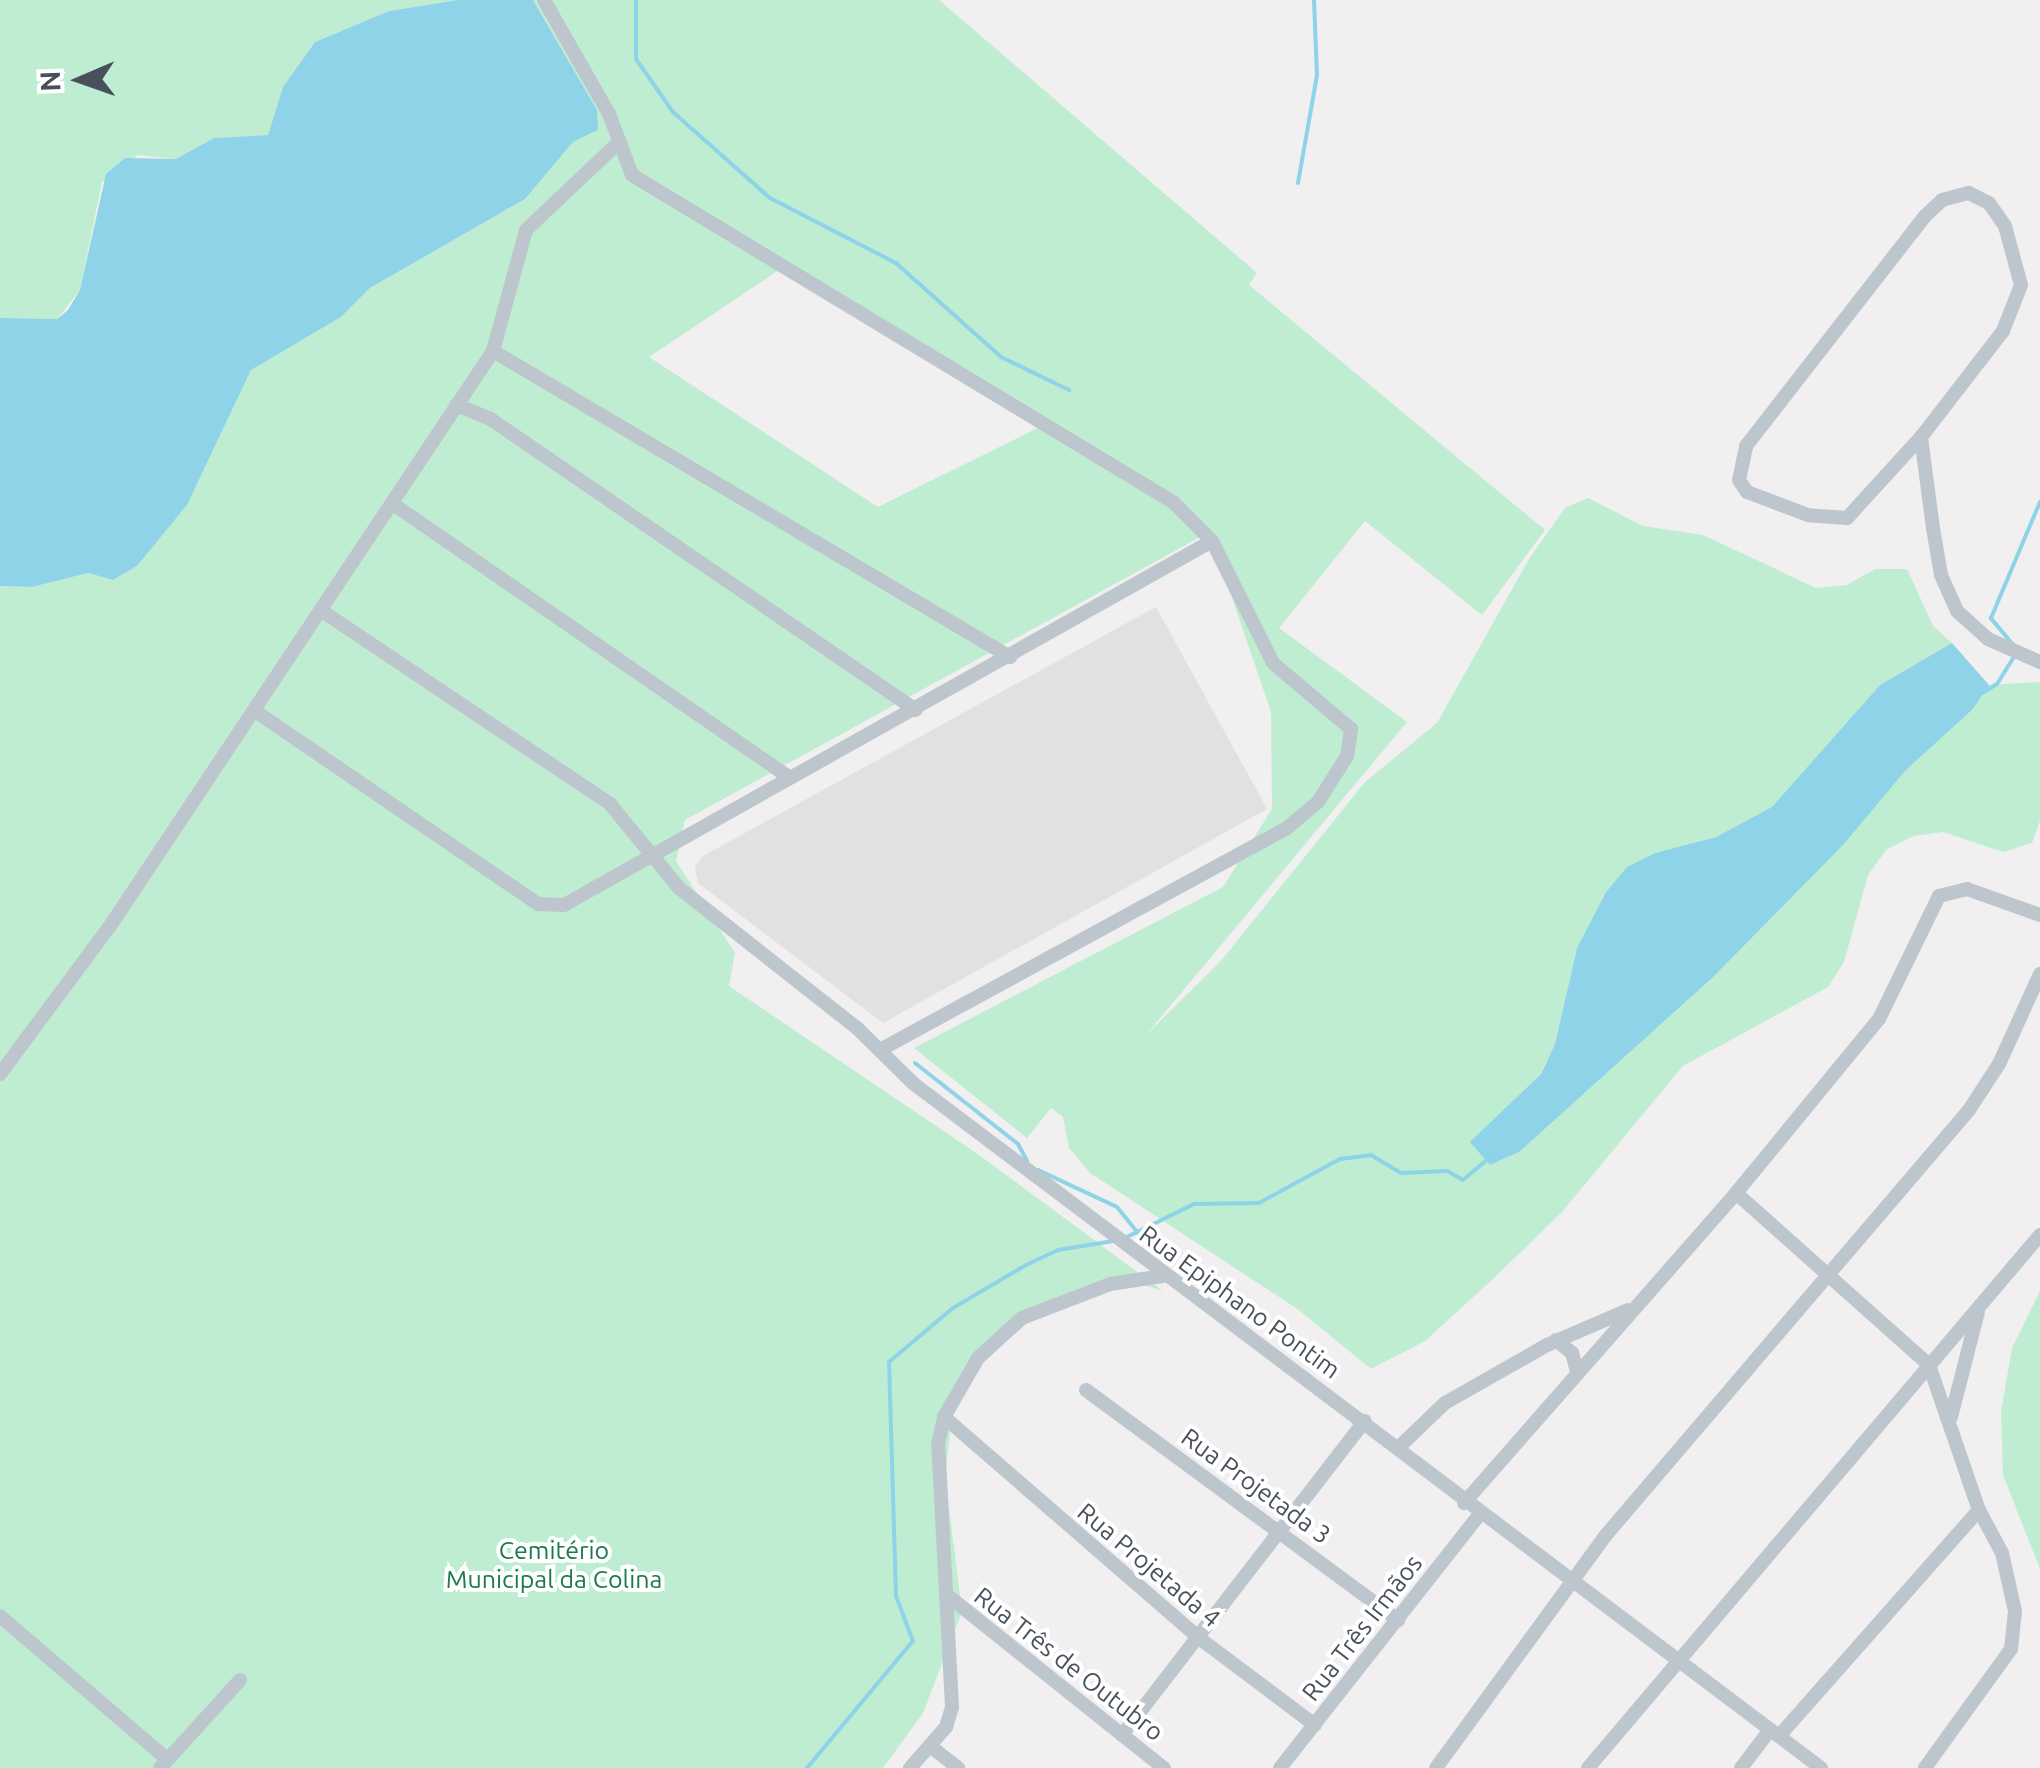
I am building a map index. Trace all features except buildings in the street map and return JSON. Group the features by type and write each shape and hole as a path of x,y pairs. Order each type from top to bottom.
{"street":[{"path":"544,0 620,141 632,175 644,186 1173,502 1212,540 1273,663 1351,729 1347,756 1318,802 1287,828 880,1050"},
{"path":"0,1074 57,1002 322,612 493,350 526,230 620,141"},
{"path":"1922,437 1846,518 1808,515 1747,492 1740,480 1746,446 1925,216 1942,200 1968,193 1989,204 2006,226 2020,285 2003,330 1922,437 1940,575 1957,611 1988,638 2040,662"},
{"path":"493,350 1010,657"},
{"path":"456,405 489,418 916,710"},
{"path":"393,504 788,777"},
{"path":"255,711 538,904 578,900 649,854 916,710 1212,540"},
{"name":"Rua Epiphano Pontim","path":"322,612 610,804 679,888 880,1050 914,1084 1162,1276 1365,1421 1464,1503 1821,1768"},
{"path":"1464,1503 1736,1194 1878,1019 1939,896 1966,890 2040,915"},
{"path":"1436,1768 1571,1584 1969,1110 1999,1064 2040,974"},
{"path":"1736,1194 1834,1274 1929,1365 1951,1418 1979,1510 2002,1552 2015,1632 2004,1666 1925,1768"},
{"path":"1588,1768 1674,1660 2040,1235"},
{"path":"910,1768 930,1746 952,1708 938,1444 944,1417 978,1358 1022,1318 1047,1303 1162,1276"},
{"path":"1951,1418 1979,1306"},
{"path":"1398,1448 1446,1402 1556,1340 1633,1308"},
{"path":"1556,1340 1572,1353 1577,1372"},
{"name":"Rua Projetada 3","path":"1086,1390 1398,1620"},
{"name":"Rua Projetada 4","path":"944,1417 1199,1638 1314,1724"},
{"path":"1122,1735 1365,1421"},
{"path":"1741,1768 1979,1510"},
{"name":"Rua Três Irmãos","path":"1280,1768 1480,1515"},
{"name":"Rua Três de Outubro","path":"947,1595 1164,1768"},
{"path":"0,1616 164,1764 240,1680"},
{"path":"930,1746 958,1768"}],"shaded area":[{"path":"1156,607 1267,809 883,1023 698,883 695,867 703,856"}],"green space":[{"path":"0,0 458,0 389,11 315,42 283,87 268,135 214,138 176,159 138,155 102,182 80,290 57,319 0,318"},
{"name":"Cemitério Municipal da Colina","path":"533,0 939,0 1257,273 1249,285 1545,530 1482,615 1365,521 1279,628 1407,722 1146,1035 1221,961 1365,782 1437,723 1529,559 1565,508 1588,498 1643,526 1703,535 1816,588 1847,585 1875,569 1907,569 1933,626 1952,643 1880,685 1773,807 1716,837 1655,853 1627,868 1606,892 1577,948 1555,1044 1540,1075 1517,1097 1490,1165 1519,1152 1778,911 1905,771 1973,709 1989,685 2040,682 2040,821 2032,843 2003,852 1943,832 1913,836 1886,850 1868,875 1844,962 1828,987 1683,1066 1562,1212 1425,1341 1371,1369 1299,1310 1090,1173 1069,1148 1063,1117 1051,1108 1027,1138 914,1048 1223,887 1272,809 1271,712 1224,574 1202,536 685,820 676,861 735,953 729,986 982,1157 1163,1291 1119,1277 996,1336 952,1417 945,1476 962,1612 923,1713 883,1768 0,1768 0,586 32,587 88,573 113,580 137,566 187,505 251,370 341,317 370,288 525,199 573,142 597,131 597,110","holes":["779,270 1048,423 878,507 649,357"]},
{"path":"2040,1291 2040,1569 2003,1475 2001,1412 2012,1348"}],"water":[{"path":"458,0 533,0 597,110 598,130 573,142 525,199 370,288 341,317 251,370 187,505 137,566 113,580 88,573 32,587 0,586 0,318 57,319 68,310 80,290 106,174 125,158 176,159 214,138 268,135 283,87 315,42 389,11"},
{"path":"1952,643 1989,685 1973,709 1905,771 1843,845 1713,977 1519,1152 1490,1165 1470,1142 1541,1074 1555,1044 1577,948 1606,892 1627,867 1655,853 1716,837 1772,807 1880,685"}],"waterway":[{"path":"636,0 636,59 673,112 770,198 896,263 1001,357 1069,390"},
{"path":"1298,183 1317,75 1314,0"},
{"path":"2015,647 1991,618 2040,502"},
{"path":"1982,693 1997,684 2014,657"},
{"path":"915,1063 1018,1144 1027,1161"},
{"path":"1127,1237 1194,1204 1259,1203 1340,1159 1371,1155 1401,1173 1447,1171 1463,1180 1489,1158"},
{"path":"1038,1170 1117,1207 1138,1233"},
{"path":"807,1768 913,1641 896,1596 889,1362 953,1308 1026,1265 1058,1250 1113,1241"}]}
